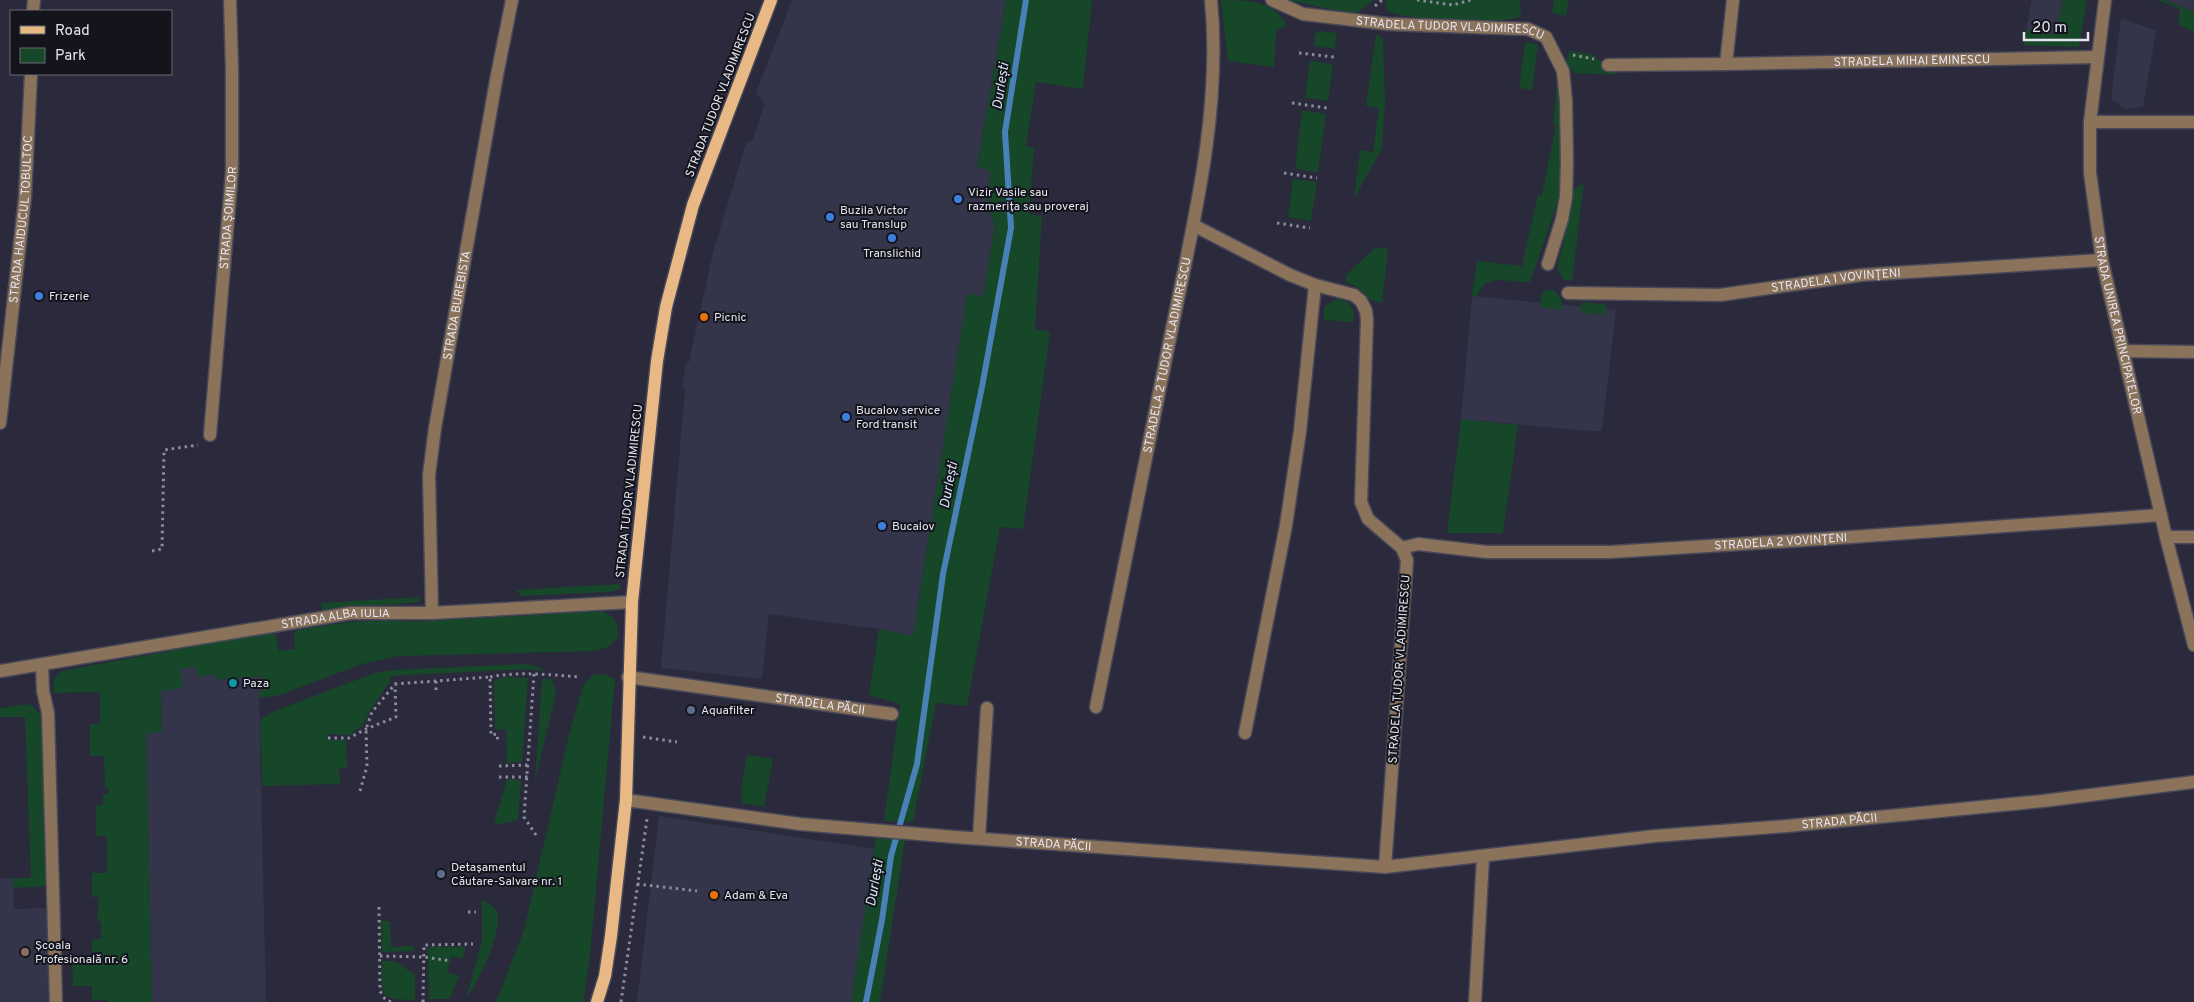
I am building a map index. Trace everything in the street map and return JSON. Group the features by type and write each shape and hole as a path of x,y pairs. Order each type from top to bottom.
{"main road":[{"name":"STRADA TUDOR VLADIMIRESCU","path":"598,1002 605,976 611,936 626,800 628,677 632,602 657,361 666,307 693,205 771,0"}],"street":[{"name":"STRADA ȘOIMILOR","path":"210,435 232,170 230,0"},
{"name":"STRADA BUREBISTA","path":"432,613 430,475 434,437 496,75 512,0"},
{"name":"STRADELA 2 TUDOR VLADIMIRESCU","path":"1096,708 1193,225 1209,120 1214,68 1211,0"},
{"name":"STRADELA TUDOR VLADIMIRESCU","path":"1272,0 1303,14 1388,24 1528,29 1546,37 1563,71 1566,101 1567,179 1562,219 1548,264"},
{"path":"1726,64 1733,0"},
{"name":"STRADA UNIREA PRINCIPATELOR","path":"2105,0 2090,122 2090,173 2102,260 2166,537 2194,646"},
{"name":"STRADELA MIHAI EMINESCU","path":"1608,65 2097,57"},
{"name":"STRADA HAIDUCUL TOBULTOC","path":"0,423 25,196 31,75"},
{"path":"2090,122 2194,122"},
{"path":"1193,225 1258,260 1315,285 1354,295 1361,302 1368,320 1360,502 1368,519 1402,548"},
{"name":"STRADELA 1 VOVINȚENI","path":"1568,294 1720,295 1852,276 2102,260"},
{"path":"1245,733 1287,516 1300,431 1315,285"},
{"path":"2124,351 2194,352"},
{"name":"STRADELA 2 VOVINȚENI","path":"1402,548 1418,544 1487,552 1611,552 1847,538 2161,514"},
{"path":"2166,537 2194,537"},
{"name":"STRADELA TUDOR VLADIMIRESCU","path":"1385,867 1406,560 1402,548"},
{"name":"STRADA ALBA IULIA","path":"0,671 351,613 432,613 632,602"},
{"path":"42,665 43,691 48,713 56,1002"},
{"name":"STRADELA PĂCII","path":"628,677 892,714"},
{"path":"979,838 987,708"},
{"name":"STRADA PĂCII","path":"626,800 800,824 1385,867 1655,836 1787,826 2043,801 2194,782"},
{"path":"1474,1002 1483,857"}],"path":[{"path":"1417,0 1453,5 1471,0"},
{"path":"1299,53 1334,57"},
{"path":"1556,54 1587,56 1608,65"},
{"path":"1292,103 1327,108"},
{"path":"1284,172 1317,178"},
{"path":"1277,223 1310,228"},
{"path":"152,550 162,550 164,450 198,446 198,436 210,435"},
{"path":"534,674 524,818 536,835"},
{"path":"360,792 366,766 366,729 372,712 395,684 501,675 534,674 580,677"},
{"path":"490,677 491,735 498,734 498,743"},
{"path":"436,681 436,693"},
{"path":"328,738 348,738 396,718 395,684"},
{"path":"640,745 640,737 678,742"},
{"path":"498,766 529,765"},
{"path":"499,777 528,777"},
{"path":"621,1002 647,818"},
{"path":"638,884 697,891"},
{"path":"380,907 380,991 385,999 391,1002"},
{"path":"468,912 476,912"},
{"path":"423,1002 424,944 473,944"},
{"path":"380,956 424,957 451,961"}],"shaded area":[{"path":"792,0 1006,0 977,166 990,171 989,209 995,226 983,297 967,295 913,636 879,629 769,614 762,679 661,668 685,389 682,388 686,362 689,362 713,252 746,143 753,139 764,106 764,102 756,93"},
{"path":"2032,0 2063,0 2056,35 2026,30"},
{"path":"2165,0 2194,0 2194,12 2168,1"},
{"path":"2121,18 2156,31 2143,107 2125,109 2111,99"},
{"path":"1472,296 1616,310 1602,431 1461,419"},
{"path":"196,667 198,676 215,674 216,680 262,676 264,690 259,691 259,698 266,1002 152,1002 146,733 162,732 161,690 180,669"},
{"name":"Adam & Eva","path":"659,816 875,849 851,1002 637,1002"},
{"name":"Școala Profesională nr. 6","path":"13,878 14,909 44,908 50,914 49,1002 0,1002 0,879"}],"green space":[{"path":"1006,0 1092,0 1083,89 1036,82 1026,146 1034,148 1029,214 1042,216 1035,329 1050,332 1023,529 1000,527 967,706 936,703 913,822 884,821 900,704 869,695 879,629 913,636 967,294 983,296 995,226 989,210 990,171 977,166"},
{"path":"1221,0 1241,0 1259,3 1268,6 1282,17 1287,26 1276,30 1274,67 1228,61"},
{"path":"1289,0 1374,0 1356,13"},
{"path":"1387,0 1520,0 1521,16 1513,19 1478,21 1415,17 1390,12 1385,2"},
{"path":"1554,0 1569,0 1566,16 1552,13"},
{"path":"2063,0 2087,0 2079,47 2024,45 2026,30 2056,35"},
{"path":"2157,0 2165,0 2194,12 2194,32 2178,24 2180,9"},
{"path":"1319,31 1337,33 1335,49 1314,46 1315,34"},
{"path":"1376,34 1383,39 1385,102 1382,148 1354,199 1360,150 1373,152 1379,108 1366,106"},
{"path":"1525,42 1538,44 1532,90 1519,88"},
{"path":"1569,51 1592,54 1617,75 1574,73 1566,62"},
{"path":"1310,61 1333,64 1328,101 1305,98"},
{"path":"1557,81 1562,125 1559,199 1530,282 1496,280 1484,284 1476,297 1472,296 1477,261 1522,266 1538,195 1542,195 1556,125 1553,124"},
{"path":"1302,110 1326,114 1318,172 1295,169"},
{"path":"1293,179 1317,182 1311,221 1288,217"},
{"path":"1584,183 1572,281 1564,280 1557,269 1570,214 1572,191"},
{"path":"1376,247 1388,249 1382,303 1370,300 1359,288 1346,282 1346,275"},
{"path":"1545,290 1554,290 1562,300 1561,310 1540,307 1541,296"},
{"path":"1336,299 1345,301 1351,306 1354,313 1353,322 1324,320 1324,307"},
{"path":"1584,302 1607,305 1605,315 1584,313 1580,309 1581,304"},
{"path":"1461,419 1518,425 1503,533 1447,533"},
{"path":"621,584 620,589 609,592 521,596 516,590"},
{"path":"419,597 419,602 322,611 321,603"},
{"path":"600,611 613,618 618,628 618,638 606,648 593,651 399,656 362,664 280,695 259,698 259,691 264,690 262,676 216,680 215,674 198,677 196,667 180,669 183,688 161,691 162,732 146,733 152,1002 92,1000 92,986 73,986 72,962 97,962 97,953 92,952 92,939 101,939 101,921 97,921 99,897 92,897 92,873 107,873 107,836 96,836 96,805 103,805 103,794 108,794 109,788 105,788 104,756 90,756 90,724 100,724 100,692 53,693 54,679 62,671 260,634 275,633 279,651 295,649 294,633 298,630 341,623 369,621 413,622"},
{"path":"528,664 539,667 544,671 526,669 391,676 389,683 362,726 349,735 328,734 328,740 346,740 347,768 339,768 340,784 262,786 260,720 272,712 375,673 393,670"},
{"path":"597,674 615,679 590,955 584,998 582,1002 496,1002 524,930 569,735 583,686 592,676"},
{"path":"503,677 528,678 522,762 507,763 506,730 495,729 494,681"},
{"path":"542,679 552,679 556,693 535,781"},
{"path":"30,704 40,714 43,728 46,886 13,888 13,878 31,878 25,717 0,717 0,708"},
{"path":"747,755 773,759 764,807 742,803 741,791"},
{"path":"507,779 521,780 518,820 501,824 494,823"},
{"path":"876,838 905,840 880,1002 851,1002"},
{"path":"482,900 493,906 497,912 497,931 482,970 466,998 482,941"},
{"path":"381,921 390,921 391,947 414,946 414,951 382,952"},
{"path":"428,947 466,947 462,959 452,956 447,972 459,976 450,999 429,999"},
{"path":"382,961 395,961 415,975 415,1000 394,998 384,993"}],"waterway":[{"name":"Durlești","path":"866,1002 882,920 891,856 917,764 943,574 982,387 1011,228 1005,132 1026,0"}],"place":[{"name":"Vizir Vasile sau razmerița sau proveraj","path":"958,199"},
{"name":"Buzila Victor sau Translup","path":"830,217"},
{"name":"Translichid","path":"892,238"},
{"name":"Frizerie","path":"39,296"},
{"name":"Picnic","path":"704,317"},
{"name":"Bucalov service Ford transit","path":"846,417"},
{"name":"Bucalov","path":"882,526"},
{"name":"Paza","path":"233,683"},
{"name":"Aquafilter","path":"691,710"},
{"name":"Detașamentul Căutare-Salvare nr. 1","path":"441,874"},
{"name":"Adam & Eva","path":"714,895"},
{"name":"Școala Profesională nr. 6","path":"25,952"}]}
